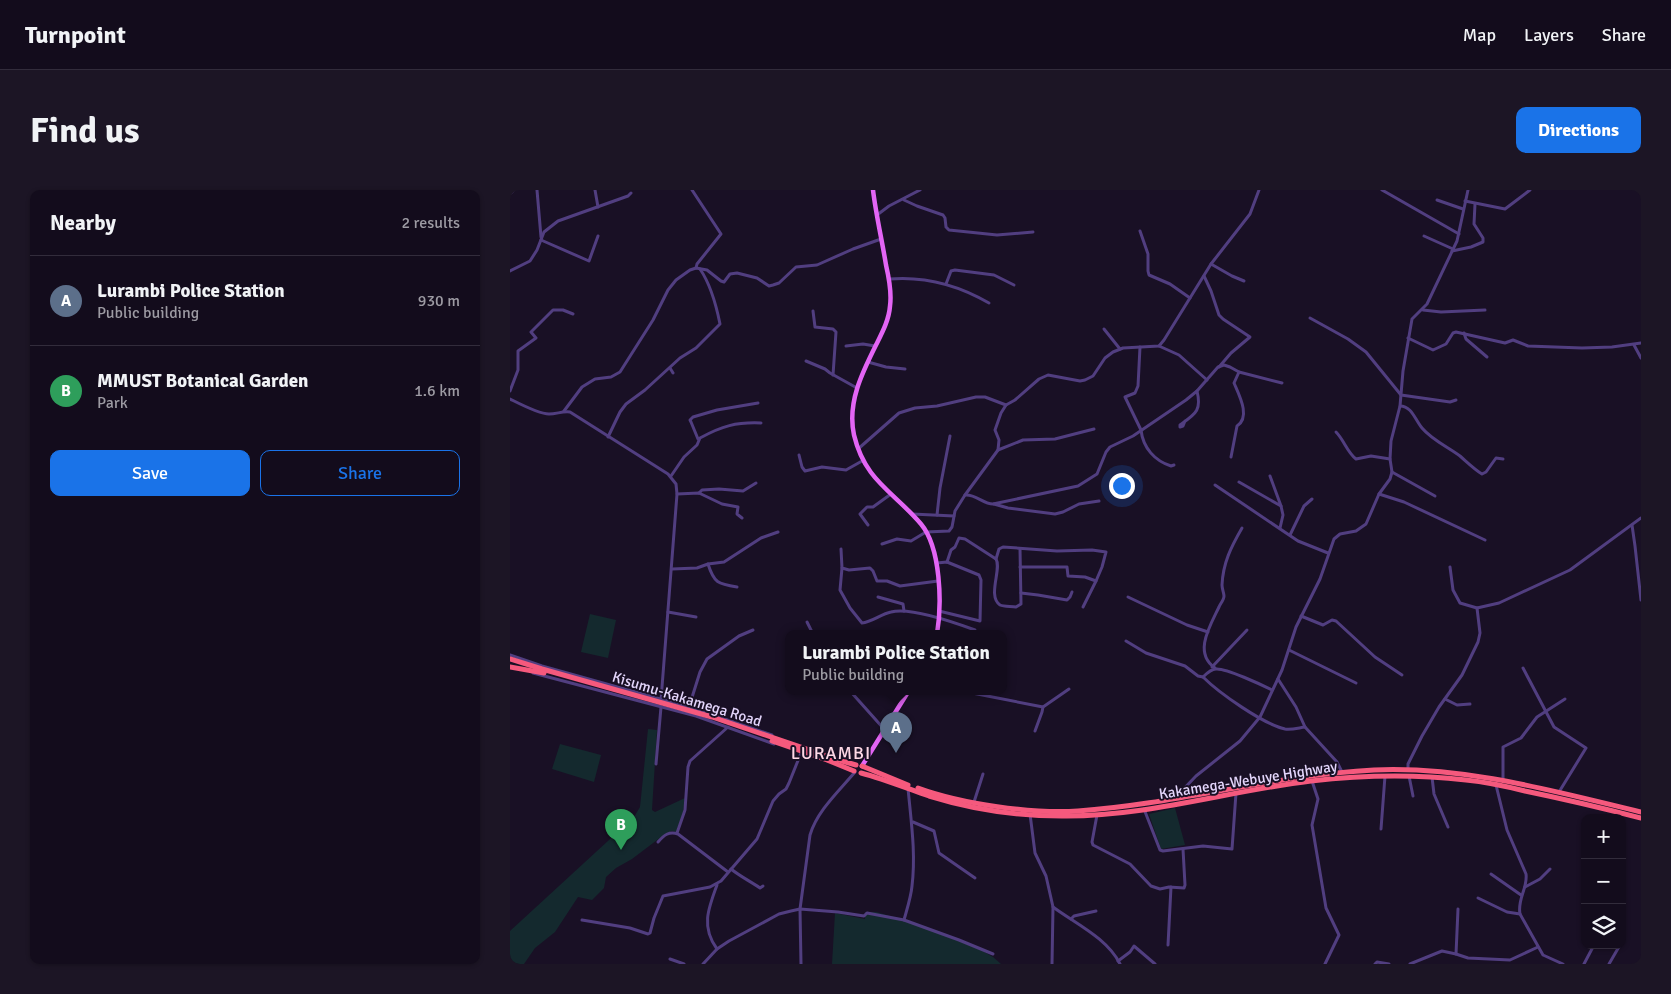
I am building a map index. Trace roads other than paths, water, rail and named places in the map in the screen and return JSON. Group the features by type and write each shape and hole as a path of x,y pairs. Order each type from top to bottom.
{"highway":[{"name":"Kisumu-Kakamega Road","path":"510,657 542,670 705,715 858,769"},
{"name":"Kakamega-Webuye Highway","path":"510,668 569,680 685,711 827,760 923,790 974,802 1069,811 1097,809 1174,799 1227,788 1300,777 1373,770 1496,784 1641,818"},
{"name":"Kakamega-Webuye Highway","path":"858,769 931,796 984,809 1062,816 1144,809 1312,781 1385,776 1426,770 1502,780 1641,812"}],"main road":[{"path":"872,190 891,297 885,327 857,388 852,423 862,461 875,479 911,514 926,532 932,545 937,563 939,611 937,630"},
{"path":"858,769 906,695"}],"street":[{"path":"537,190 541,239"},
{"path":"595,190 598,207"},
{"path":"608,437 626,404 646,390 680,358 696,348 720,324 712,292 697,264 721,234 692,190"},
{"path":"876,215 920,190"},
{"path":"1159,346 1211,264 1250,214 1259,190"},
{"path":"1382,190 1459,234"},
{"path":"1174,799 1196,776 1240,741 1260,717 1278,679 1301,616 1320,579 1328,553 1338,535 1356,531 1366,524 1379,494 1390,479 1392,472 1390,458 1391,441 1400,406 1408,338 1414,316 1422,310 1428,301 1453,250 1459,234 1468,190"},
{"path":"1465,201 1506,209 1530,190"},
{"path":"510,271 530,261 544,232 558,222 628,196 631,192"},
{"path":"904,200 943,215 946,227 949,230 997,235 1033,232"},
{"path":"1437,200 1463,209"},
{"path":"1424,236 1453,250 1471,247 1483,242 1474,224 1474,204"},
{"path":"1140,231 1148,254 1149,275 1170,284 1190,298"},
{"path":"541,239 589,261 598,236"},
{"path":"564,411 582,387 595,379 611,377 620,372 653,320 670,286 690,270 698,268 706,270 721,281 727,280 728,276 732,273 737,273 757,278 769,286 773,286 779,284 796,267 817,264 881,239"},
{"path":"1211,264 1244,281"},
{"path":"946,284 951,271 955,270 994,275 1014,285"},
{"path":"993,504 1078,486 1097,474 1110,447 1141,430 1197,392 1231,353 1250,337 1219,315 1211,290 1204,276"},
{"path":"889,279 911,278 946,284 969,292 989,303"},
{"path":"510,391 518,370 518,351 536,338 531,332 553,310 563,310 573,314"},
{"path":"1422,310 1441,312 1485,310"},
{"path":"813,311 815,327 833,329 836,332 833,375"},
{"path":"1310,318 1348,339 1366,352 1401,395 1450,402 1456,400"},
{"path":"1104,329 1120,349"},
{"path":"1408,338 1436,350 1446,344 1453,333 1464,333 1505,343 1513,340 1528,346 1582,348 1641,344"},
{"path":"1464,333 1466,339 1487,357"},
{"path":"846,346 859,344 876,346"},
{"path":"1634,345 1641,358"},
{"path":"882,544 897,539 911,542 926,532 949,531 964,496 998,450 999,440 996,424 1001,413 1006,405 1044,376 1056,376 1080,381 1093,376 1105,358 1112,352 1120,349 1159,346 1179,355 1207,380"},
{"path":"1140,347 1138,386 1135,393 1125,397 1150,453 1160,462 1171,466 1174,465"},
{"path":"806,361 857,388"},
{"path":"868,362 886,367 905,369"},
{"path":"1218,368 1224,365 1238,372 1282,383"},
{"path":"670,368 673,373"},
{"path":"510,372 515,375"},
{"path":"1231,457 1237,426 1241,423 1244,414 1243,406 1234,384 1238,372"},
{"path":"1185,421 1199,406 1200,402 1197,392"},
{"path":"858,449 899,413 906,410 937,406 976,397 985,397 1006,405"},
{"path":"510,400 542,413 570,412 671,476 676,484 672,569 661,700"},
{"path":"671,476 684,457 697,445 698,439 690,420 693,417 717,410 758,403"},
{"path":"1400,406 1408,408 1423,430 1482,474 1486,472 1496,458 1503,459"},
{"path":"698,439 723,426 761,423"},
{"path":"998,450 1023,440 1055,439 1094,429"},
{"path":"1336,432 1356,459 1371,456 1390,458"},
{"path":"937,515 950,436"},
{"path":"799,455 805,471 822,467 846,470 862,461"},
{"path":"1392,472 1435,496"},
{"path":"1270,476 1283,515 1280,528"},
{"path":"699,493 702,490 742,491 756,482"},
{"path":"1239,482 1281,506"},
{"path":"1215,484 1298,541 1328,553"},
{"path":"677,494 699,493 722,504 738,507 737,514 742,518"},
{"path":"868,525 860,514 867,507 873,507 891,494"},
{"path":"1379,494 1404,502 1485,540"},
{"path":"964,496 969,495 988,504 1008,508 1055,514 1064,512 1079,504 1100,501"},
{"path":"1290,535 1304,506 1312,499"},
{"path":"911,514 954,516"},
{"path":"1450,567 1452,590 1458,601 1465,606 1477,608 1499,603 1570,570 1641,518"},
{"path":"1632,525 1641,600"},
{"path":"1242,528 1227,556 1222,584 1224,597 1208,632 1204,656 1207,662 1214,668 1253,680 1272,690"},
{"path":"672,569 697,568 708,564 724,562 761,538 778,532"},
{"path":"946,562 951,550 960,538 966,539 998,561 994,587 999,604 1018,606 1021,604 1020,549"},
{"path":"996,559 1001,548 1106,552 1102,567 1084,607"},
{"path":"841,549 840,590 859,621 864,623 889,612 904,612 938,618 975,630"},
{"path":"937,563 946,562 981,577 980,620 978,622 963,616 939,611"},
{"path":"708,564 711,575 721,585 737,587"},
{"path":"1020,567 1067,568 1068,576 1085,577 1096,582"},
{"path":"842,568 849,570 870,568 874,571 877,581 887,581 900,586 938,581"},
{"path":"1021,594 1067,600 1072,592"},
{"path":"878,597 902,604 904,612"},
{"path":"1128,597 1187,625 1208,632"},
{"path":"1413,796 1408,764 1422,736 1462,675 1478,642 1480,633 1477,608"},
{"path":"668,612 696,616"},
{"path":"1301,616 1323,625 1332,620 1336,621 1375,657 1402,675"},
{"path":"807,622 811,630"},
{"path":"689,707 700,672 707,659 739,636 753,630"},
{"path":"1203,677 1214,668 1247,630"},
{"path":"1126,642 1146,653 1185,666 1198,676 1203,677 1240,706 1260,717 1286,729 1305,727"},
{"path":"1289,650 1356,683"},
{"path":"510,657 689,707 754,728 812,757 827,760"},
{"path":"510,668 696,716 801,750"},
{"path":"1523,668 1554,727 1586,749 1558,792"},
{"path":"1278,679 1296,707 1305,727 1337,762 1342,773"},
{"path":"983,695 1043,706 1069,689"},
{"path":"854,695 884,729"},
{"path":"1445,699 1457,705 1470,704"},
{"path":"1502,780 1503,747 1521,738 1536,717 1565,699"},
{"path":"1035,731 1043,706"},
{"path":"656,764 661,708"},
{"path":"677,833 685,810 690,761 728,727"},
{"path":"717,950 710,939 707,924 718,885 757,839 773,801 786,789 789,783 801,750"},
{"path":"802,964 800,909 807,847 812,826 858,769"},
{"path":"974,802 983,774"},
{"path":"1381,830 1385,776"},
{"path":"1432,777 1434,794 1448,827"},
{"path":"1312,781 1318,799 1312,825 1326,908 1339,935 1325,964"},
{"path":"1496,784 1507,830 1526,874 1525,887 1521,895 1519,907 1520,914 1546,957 1563,964"},
{"path":"904,920 912,887 914,835 908,788"},
{"path":"1144,809 1158,848 1163,852 1203,846 1232,849 1236,793"},
{"path":"1030,814 1035,853 1046,876 1053,907 1052,964"},
{"path":"1098,814 1093,845 1130,864 1149,885 1160,889 1171,887 1184,888 1186,885 1183,849"},
{"path":"912,822 934,831 939,853 975,878"},
{"path":"658,842 669,833 677,833 730,871 742,878 746,878 760,888 762,886"},
{"path":"1525,887 1540,880 1550,869"},
{"path":"1491,874 1521,895"},
{"path":"582,920 630,928 648,934 663,896 718,885"},
{"path":"1168,945 1171,887"},
{"path":"1478,898 1506,912 1520,914"},
{"path":"1053,907 1108,946 1119,962 1134,946 1155,964"},
{"path":"703,964 729,941 779,914 800,909 850,913 857,916 864,916 866,913 876,914 904,920 993,954"},
{"path":"1456,954 1458,909"},
{"path":"1071,920 1074,916 1096,911"},
{"path":"1410,964 1440,951 1475,959 1510,960 1538,946"},
{"path":"1584,964 1592,949"},
{"path":"1609,964 1618,949"},
{"path":"670,959 684,964"},
{"path":"1375,964 1377,962 1389,964"}],"place":[{"name":"Lurambi Police Station","path":"896,753"},
{"name":"MMUST Botanical Garden","path":"621,850"}],"district":[{"name":"LURAMBI","path":"831,753"}]}
